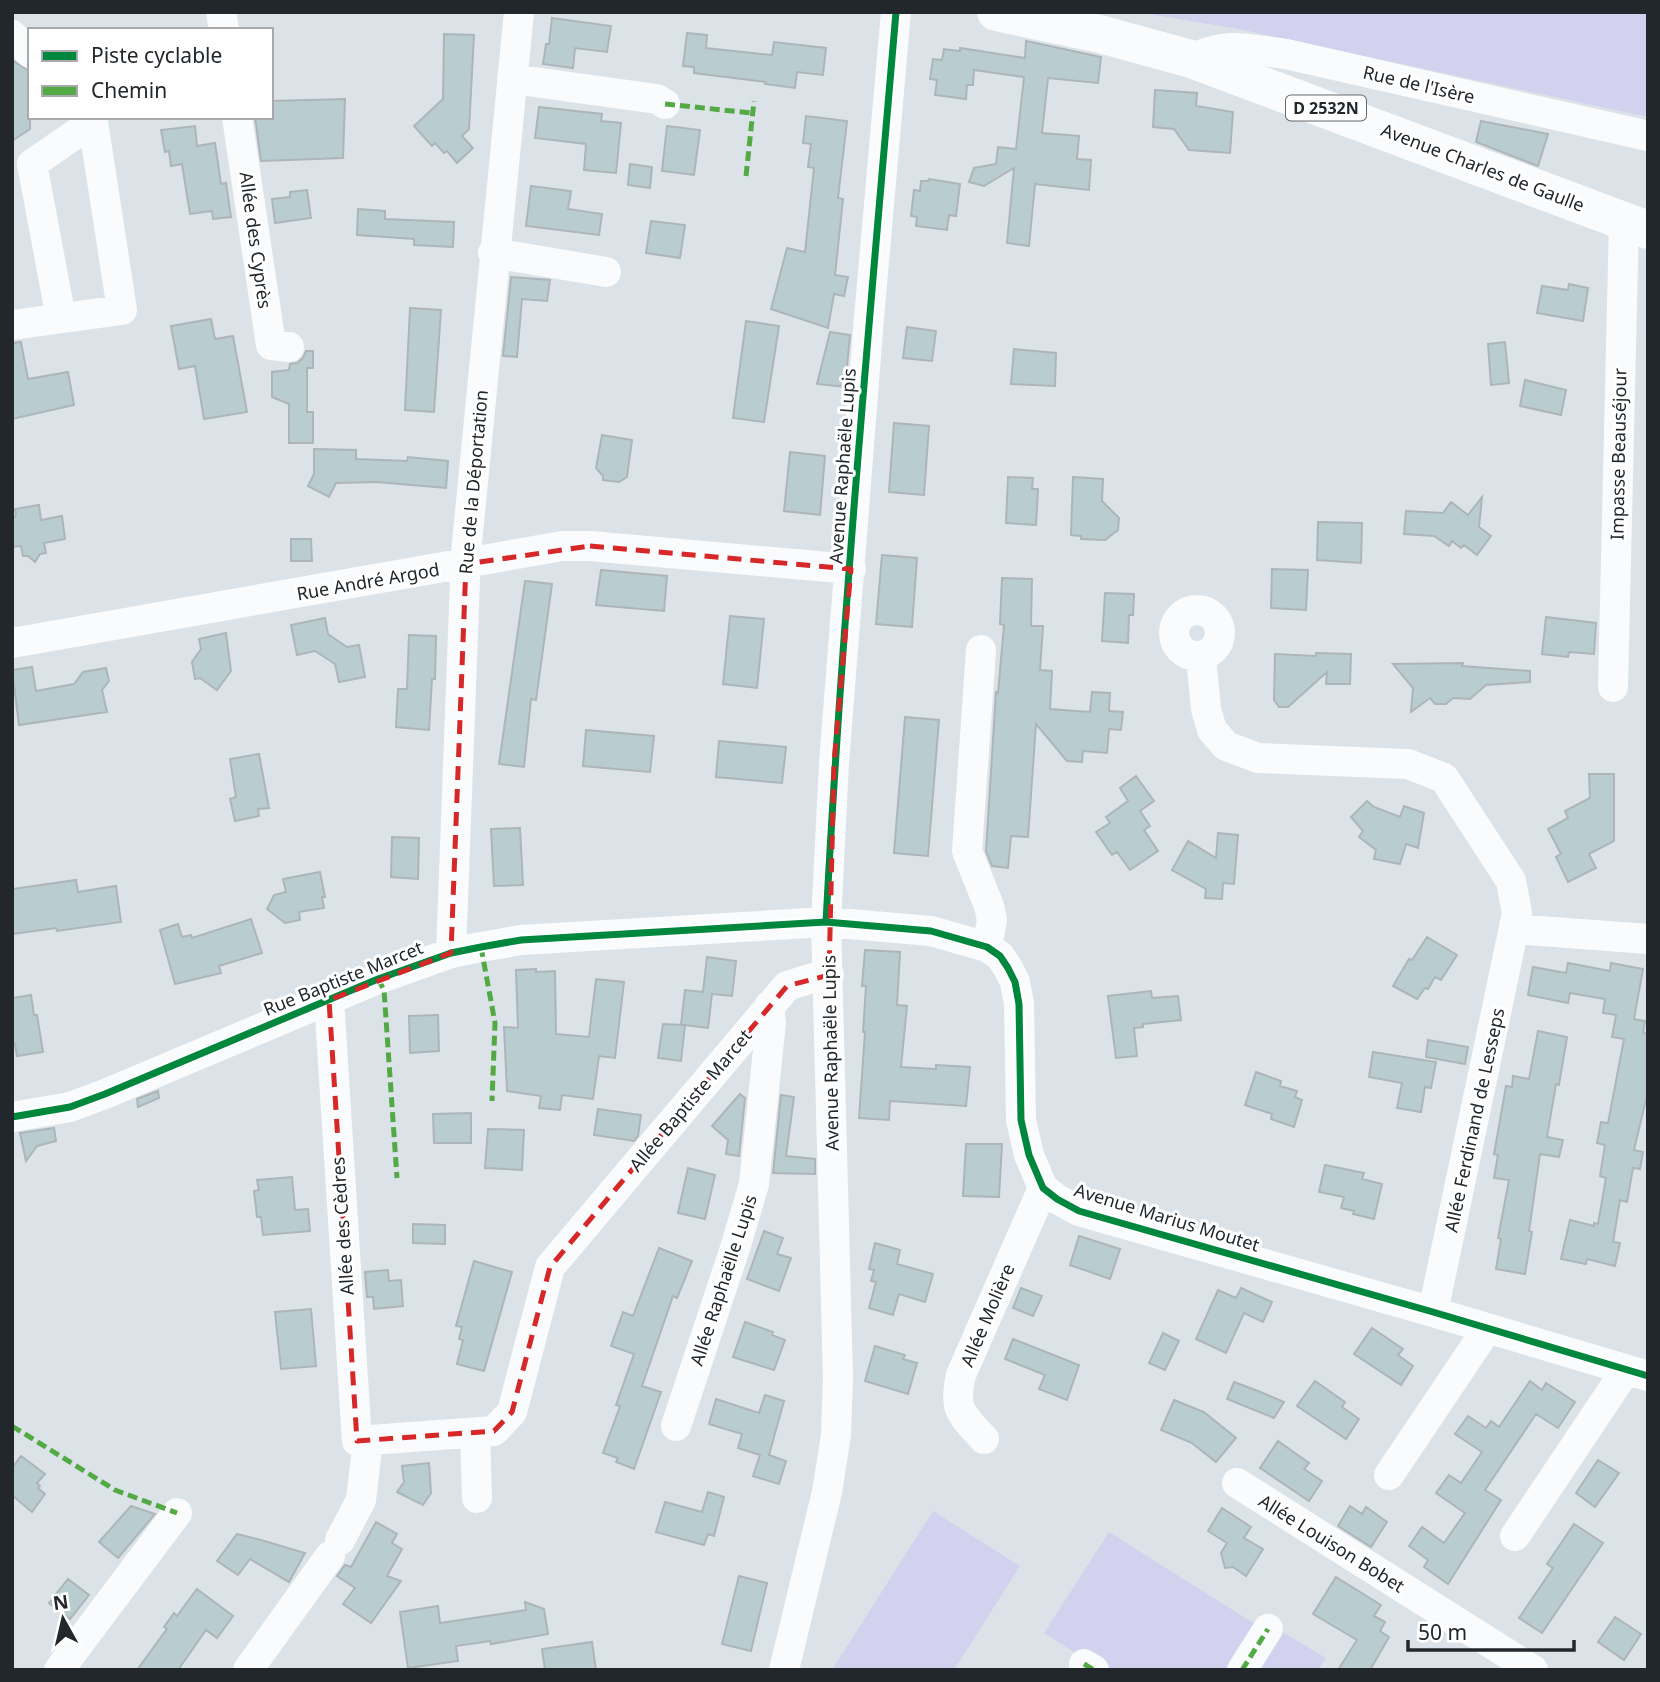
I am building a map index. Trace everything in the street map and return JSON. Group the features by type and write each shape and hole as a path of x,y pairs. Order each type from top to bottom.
{"main road":[{"name":"Avenue Charles de Gaulle","path":"996,12 1100,34 1191,59 1636,225"}],"street":[{"name":"Rue de la Déportation","path":"451,953 466,564 519,12"},
{"name":"Avenue Raphaële Lupis","path":"784,1670 827,1492 836,1435 838,1378 826,922 834,762 896,12"},
{"path":"12,35 28,50"},
{"name":"Rue de l'Isère","path":"1191,59 1227,46 1286,54 1648,136"},
{"path":"512,79 657,99 665,104"},
{"path":"12,325 122,310 92,119 32,164 61,318"},
{"name":"Allée des Cyprès","path":"237,119 271,345 289,347"},
{"name":"Impasse Beauséjour","path":"1612,687 1636,225"},
{"path":"494,253 606,272"},
{"name":"Rue André Argod","path":"12,643 562,546 590,545 851,569"},
{"path":"981,650 967,851 992,920 987,947"},
{"name":"Allée Ferdinand de Lesseps","path":"1201,657 1206,709 1212,730 1226,746 1258,758 1408,764 1444,778 1511,881 1517,913 1433,1312"},
{"path":"826,922 931,931 987,947 1000,956 1015,982 1021,1027 1021,1120 1029,1155 1043,1188"},
{"name":"Rue Baptiste Marcet","path":"12,1117 70,1107 105,1094 378,979 451,953 521,940 826,922"},
{"path":"1514,929 1648,939"},
{"name":"Allée Baptiste Marcet","path":"475,1433 494,1431 512,1412 550,1267 787,986 829,975"},
{"name":"Allée des Cèdres","path":"329,1000 357,1441 368,1440"},
{"name":"Allée Raphaëlle Lupis","path":"676,1426 754,1184 771,1022 769,1006"},
{"name":"Avenue Marius Moutet","path":"1043,1188 1079,1210 1637,1373"},
{"name":"Allée Molière","path":"984,1439 960,1414 957,1394 961,1375 1043,1188"},
{"path":"1389,1475 1487,1329"},
{"path":"1514,1536 1637,1373"},
{"path":"248,1670 335,1548 361,1500 368,1440 475,1433 477,1498"},
{"name":"Allée Louison Bobet","path":"1237,1483 1533,1670"},
{"path":"59,1670 177,1513"},
{"path":"1242,1670 1268,1629"}],"highlighted area":[{"path":"590,546 851,569 834,763 829,975 787,986 550,1267 512,1412 494,1431 357,1441 329,1000 451,953 466,564"}],"shaded area":[{"path":"1136,12 1648,12 1648,117 1239,29"},
{"path":"933,1511 1020,1566 954,1670 832,1670"},
{"path":"1109,1532 1263,1629 1237,1670 1102,1670 1044,1633"},
{"path":"1276,1628 1326,1658 1318,1670 1248,1670"}],"building":[{"path":"552,18 611,26 607,52 575,48 573,68 543,64"},
{"path":"687,33 707,35 706,48 772,55 774,42 826,48 823,75 797,72 795,88 694,73 694,67 683,66"},
{"path":"444,34 474,35 469,129 462,136 473,148 457,163 447,151 444,153 435,143 432,146 414,126 443,99"},
{"path":"1026,41 1101,57 1098,83 1048,78 1042,133 1079,136 1077,159 1091,160 1089,190 1035,184 1029,246 1007,243 1014,168 984,186 969,182 974,168 996,164 998,147 1016,149 1024,77 974,70 973,85 967,85 966,99 935,95 937,80 930,79 933,59 942,60 944,49 960,51 960,48 1025,58"},
{"path":"12,60 28,71 30,129 12,141"},
{"path":"1155,90 1197,93 1196,106 1233,112 1230,153 1189,150 1174,129 1153,127"},
{"path":"345,99 343,158 261,161 255,119 273,119 273,101"},
{"path":"539,107 602,114 601,121 621,123 616,173 584,170 586,144 535,138"},
{"path":"806,116 847,121 838,198 843,199 835,275 848,277 844,296 834,294 828,328 771,309 787,248 805,252 814,168 808,167 811,144 803,143"},
{"path":"1481,121 1548,134 1538,166 1476,142"},
{"path":"195,126 197,146 215,143 221,184 226,183 231,217 213,219 212,211 190,214 182,164 171,166 169,151 165,152 161,130"},
{"path":"667,126 700,130 694,175 662,171"},
{"path":"630,164 652,167 650,188 628,185"},
{"path":"929,179 960,184 956,216 949,215 947,230 916,226 917,217 911,216 914,190 920,191 921,181"},
{"path":"531,186 571,191 568,209 602,214 599,235 526,226"},
{"path":"307,190 311,218 275,223 272,199 290,197 290,192"},
{"path":"358,209 385,211 385,219 454,222 453,247 414,245 414,239 357,235"},
{"path":"651,221 685,225 680,258 646,253"},
{"path":"511,277 550,280 547,301 522,299 517,357 503,356"},
{"path":"1569,284 1588,288 1583,321 1537,313 1542,286 1568,290"},
{"path":"410,308 441,310 434,412 405,410"},
{"path":"211,319 215,339 233,336 247,412 204,419 195,366 179,369 171,326"},
{"path":"746,321 779,326 764,422 733,418"},
{"path":"907,327 936,331 932,361 903,358"},
{"path":"830,332 850,335 845,387 817,384"},
{"path":"21,342 28,379 68,372 74,405 12,419 12,343"},
{"path":"1505,342 1509,383 1491,385 1488,344"},
{"path":"1014,349 1056,353 1055,386 1011,384"},
{"path":"306,351 313,351 313,368 307,368 307,412 313,412 313,443 289,443 289,404 272,397 272,372 289,370 290,364 297,363"},
{"path":"1525,380 1566,390 1561,415 1520,406"},
{"path":"894,423 929,426 924,495 889,492"},
{"path":"602,435 632,440 627,477 619,482 603,480 596,468"},
{"path":"314,449 356,450 356,459 407,461 408,457 448,461 446,488 376,482 336,483 329,497 308,486 314,474"},
{"path":"790,452 825,456 820,515 784,511"},
{"path":"1008,477 1033,478 1032,489 1038,489 1036,525 1006,523"},
{"path":"1073,477 1103,479 1102,501 1119,518 1118,530 1105,540 1081,539 1081,536 1071,535"},
{"path":"1482,497 1479,527 1491,536 1477,555 1464,545 1461,548 1452,541 1449,546 1434,536 1404,534 1406,511 1443,513 1451,502 1468,515"},
{"path":"39,505 41,520 62,516 65,539 44,543 46,553 40,554 35,562 28,556 23,556 21,546 12,547 12,520 16,515 15,509"},
{"path":"1318,522 1362,523 1361,563 1317,560"},
{"path":"291,539 311,539 312,561 291,561"},
{"path":"882,555 917,558 912,627 876,624"},
{"path":"1272,569 1308,570 1306,610 1271,608"},
{"path":"601,570 667,576 664,611 596,605"},
{"path":"1002,578 1032,579 1031,626 1043,626 1040,670 1052,671 1050,709 1090,712 1092,692 1110,693 1109,711 1123,712 1121,730 1109,729 1107,753 1083,751 1082,762 1067,761 1036,724 1028,837 1011,836 1008,868 992,866 986,851 996,692 998,693 1004,625 1000,624"},
{"path":"525,581 552,584 536,700 531,699 524,767 499,764"},
{"path":"1105,593 1134,594 1133,615 1129,615 1128,643 1102,641"},
{"path":"730,616 764,619 757,688 723,684"},
{"path":"1546,617 1596,623 1594,654 1569,652 1568,657 1542,654"},
{"path":"325,618 328,634 347,647 359,645 365,677 339,682 335,664 315,651 297,655 291,625"},
{"path":"226,633 231,671 217,690 200,678 195,679 192,662 201,649 199,639"},
{"path":"409,635 436,636 435,679 432,679 429,730 396,727 398,689 407,689"},
{"path":"1316,653 1351,654 1350,684 1326,684 1327,672 1288,707 1279,707 1274,700 1275,654 1316,656"},
{"path":"1463,663 1462,666 1530,671 1530,682 1486,685 1470,699 1453,698 1446,704 1435,704 1430,698 1411,712 1413,688 1393,664"},
{"path":"32,667 36,691 74,684 83,672 106,668 109,681 102,690 107,712 19,725 12,670"},
{"path":"905,717 939,720 928,856 894,853"},
{"path":"586,730 654,736 650,772 583,766"},
{"path":"719,741 786,747 782,783 716,777"},
{"path":"259,754 269,808 258,809 259,816 235,821 230,799 236,797 230,759"},
{"path":"1589,774 1614,774 1614,841 1589,854 1596,868 1568,882 1556,857 1561,854 1548,829 1568,818 1565,811 1590,798"},
{"path":"1136,776 1154,801 1140,811 1150,826 1144,830 1158,851 1130,870 1117,852 1112,855 1096,832 1110,823 1106,817 1128,801 1120,788"},
{"path":"1367,801 1374,807 1400,817 1404,806 1424,813 1418,848 1406,844 1400,864 1374,859 1376,850 1359,837 1363,831 1351,817"},
{"path":"520,828 523,885 494,886 491,829"},
{"path":"1218,833 1238,835 1234,884 1223,883 1222,899 1205,898 1206,889 1172,870 1188,841 1216,858"},
{"path":"392,837 419,838 418,879 391,877"},
{"path":"320,872 325,897 322,897 324,908 299,912 300,920 285,923 267,909 274,895 286,892 283,879"},
{"path":"76,880 78,892 116,886 121,922 12,934 12,889"},
{"path":"251,919 262,953 219,966 221,973 175,984 160,930 178,924 182,937 191,935 192,938"},
{"path":"1427,937 1457,955 1441,980 1435,977 1428,989 1425,988 1417,999 1393,986 1409,959 1412,960"},
{"path":"865,950 900,952 897,1005 907,1006 901,1067 970,1067 966,1106 890,1101 889,1120 859,1118 865,1032 866,986 862,986"},
{"path":"707,957 736,961 732,996 712,994 708,1028 685,1025 681,1061 658,1058 663,1024 681,1025 685,990 703,992"},
{"path":"1568,963 1610,971 1611,963 1643,969 1634,1019 1645,1021 1643,1033 1648,1034 1648,1091 1634,1150 1643,1152 1640,1169 1633,1168 1627,1202 1620,1200 1613,1242 1620,1243 1615,1266 1587,1259 1586,1264 1561,1259 1570,1220 1594,1226 1594,1223 1598,1224 1606,1178 1600,1176 1605,1145 1597,1143 1601,1122 1608,1123 1624,1039 1612,1037 1616,1015 1603,1013 1605,999 1570,993 1568,1003 1528,995 1533,967 1566,973"},
{"path":"536,969 536,972 555,971 556,1034 589,1037 596,979 624,982 615,1058 599,1056 593,1099 562,1095 560,1110 539,1108 541,1096 507,1091 504,1027 518,1028 516,970"},
{"path":"1151,991 1152,998 1178,996 1181,1020 1143,1024 1143,1027 1134,1028 1137,1056 1116,1058 1108,996"},
{"path":"31,995 43,1052 17,1056 15,1044 12,1045 12,998"},
{"path":"438,1015 439,1051 410,1053 409,1016"},
{"path":"1538,1031 1567,1037 1547,1137 1563,1140 1559,1157 1540,1154 1525,1274 1496,1269 1501,1239 1498,1238 1509,1180 1494,1178 1498,1155 1494,1154 1506,1086 1512,1087 1513,1076 1529,1079"},
{"path":"1428,1040 1468,1047 1465,1064 1426,1057"},
{"path":"1373,1052 1436,1062 1431,1088 1425,1087 1421,1112 1397,1108 1402,1083 1369,1077"},
{"path":"1256,1072 1281,1081 1280,1086 1297,1091 1295,1097 1302,1100 1294,1127 1271,1119 1272,1114 1245,1105"},
{"path":"158,1091 159,1098 138,1107 137,1099"},
{"path":"740,1094 745,1098 739,1156 726,1154 728,1140 712,1126"},
{"path":"781,1095 794,1097 786,1156 815,1159 815,1174 773,1173"},
{"path":"598,1109 641,1115 638,1136 634,1141 594,1135"},
{"path":"471,1113 471,1143 434,1143 433,1114"},
{"path":"54,1128 56,1141 37,1146 26,1161 20,1133"},
{"path":"488,1129 524,1130 522,1170 485,1168"},
{"path":"966,1144 1002,1144 999,1197 963,1196"},
{"path":"1325,1165 1364,1173 1362,1179 1382,1184 1374,1219 1341,1208 1344,1197 1319,1192"},
{"path":"688,1168 715,1175 705,1219 678,1213"},
{"path":"292,1177 295,1210 308,1209 310,1231 263,1235 261,1217 257,1217 254,1191 259,1190 257,1180"},
{"path":"413,1224 445,1225 445,1244 413,1243"},
{"path":"764,1231 783,1238 777,1254 791,1258 779,1291 747,1279"},
{"path":"1079,1236 1120,1249 1110,1279 1070,1265"},
{"path":"875,1243 900,1250 897,1264 933,1274 925,1302 899,1294 893,1315 869,1308 876,1282 871,1281 874,1270 869,1269"},
{"path":"659,1248 692,1261 677,1298 673,1296 642,1386 661,1392 634,1469 616,1462 618,1458 603,1453 620,1406 616,1405 634,1354 611,1346 623,1312 633,1316"},
{"path":"474,1261 512,1272 484,1371 457,1364 463,1340 459,1339 462,1327 456,1326"},
{"path":"388,1270 389,1281 401,1280 403,1306 374,1309 373,1297 367,1297 365,1272"},
{"path":"1021,1288 1042,1296 1033,1316 1013,1308"},
{"path":"1241,1288 1272,1302 1263,1322 1244,1313 1226,1353 1196,1339 1218,1290 1236,1298"},
{"path":"311,1309 316,1366 281,1369 275,1312"},
{"path":"745,1322 773,1332 772,1335 785,1340 774,1370 733,1357"},
{"path":"1372,1328 1403,1349 1398,1355 1413,1366 1401,1385 1354,1354"},
{"path":"1163,1333 1179,1341 1165,1370 1149,1363"},
{"path":"1013,1339 1079,1365 1067,1400 1039,1389 1045,1375 1005,1359"},
{"path":"875,1346 905,1355 903,1359 917,1363 908,1394 865,1381"},
{"path":"1315,1381 1345,1402 1342,1407 1359,1419 1346,1439 1297,1406"},
{"path":"1530,1381 1542,1390 1546,1383 1575,1402 1558,1428 1536,1414 1485,1490 1501,1500 1448,1584 1424,1567 1428,1560 1409,1546 1422,1527 1444,1543 1465,1513 1436,1493 1449,1475 1461,1483 1482,1452 1455,1434 1468,1416 1486,1428 1491,1421 1499,1427"},
{"path":"1234,1382 1284,1402 1274,1418 1227,1399"},
{"path":"765,1395 784,1401 769,1455 786,1461 779,1484 753,1476 760,1455 738,1448 742,1434 709,1424 716,1399 759,1413"},
{"path":"1174,1400 1204,1412 1236,1438 1216,1462 1192,1443 1161,1430"},
{"path":"1278,1441 1309,1463 1304,1469 1322,1481 1309,1501 1260,1468"},
{"path":"21,1456 45,1474 37,1483 40,1486 38,1488 45,1494 32,1512 12,1495 12,1468"},
{"path":"1598,1460 1619,1473 1595,1507 1576,1493"},
{"path":"429,1463 431,1493 423,1505 397,1492 404,1482 402,1466"},
{"path":"708,1492 724,1497 714,1536 708,1534 704,1545 656,1532 665,1502 702,1512"},
{"path":"131,1506 155,1514 118,1558 99,1542"},
{"path":"1350,1506 1362,1514 1366,1507 1387,1522 1371,1547 1338,1526"},
{"path":"1222,1508 1251,1527 1244,1538 1263,1549 1246,1576 1233,1567 1225,1568 1221,1553 1227,1543 1208,1531"},
{"path":"376,1522 397,1534 392,1543 402,1549 387,1576 401,1581 371,1623 343,1604 355,1588 337,1576 345,1565 351,1567"},
{"path":"1574,1524 1603,1543 1542,1633 1519,1618 1553,1568 1547,1564"},
{"path":"237,1534 305,1553 289,1582 250,1559 238,1575 217,1561"},
{"path":"739,1576 767,1583 751,1651 722,1644"},
{"path":"1336,1577 1381,1605 1374,1616 1385,1622 1380,1631 1389,1637 1370,1670 1338,1670 1357,1640 1313,1614"},
{"path":"68,1579 89,1595 70,1619 49,1603"},
{"path":"197,1589 233,1616 217,1638 206,1630 178,1670 137,1670 167,1629 164,1627 174,1613 177,1616"},
{"path":"525,1602 544,1609 548,1634 491,1644 490,1641 456,1646 458,1661 408,1668 400,1612 438,1606 440,1623 526,1610"},
{"path":"1615,1617 1641,1634 1624,1660 1598,1642"},
{"path":"592,1642 596,1670 545,1670 542,1649"}],"marked path":[{"path":"746,176 754,101"},
{"path":"665,104 752,113"},
{"path":"481,947 495,1023 492,1101"},
{"path":"378,979 384,990 397,1178"},
{"path":"12,1426 115,1490 177,1513"},
{"path":"1242,1670 1268,1629"},
{"path":"1084,1664 1094,1670"}],"cycle path":[{"path":"826,922 848,580 896,12"},
{"path":"12,1117 70,1107 105,1094 378,979 451,953 521,940 826,922 931,931 987,947 1000,956 1015,982 1019,1004 1021,1120 1029,1155 1043,1188 1057,1199 1079,1211 1648,1376"}]}
